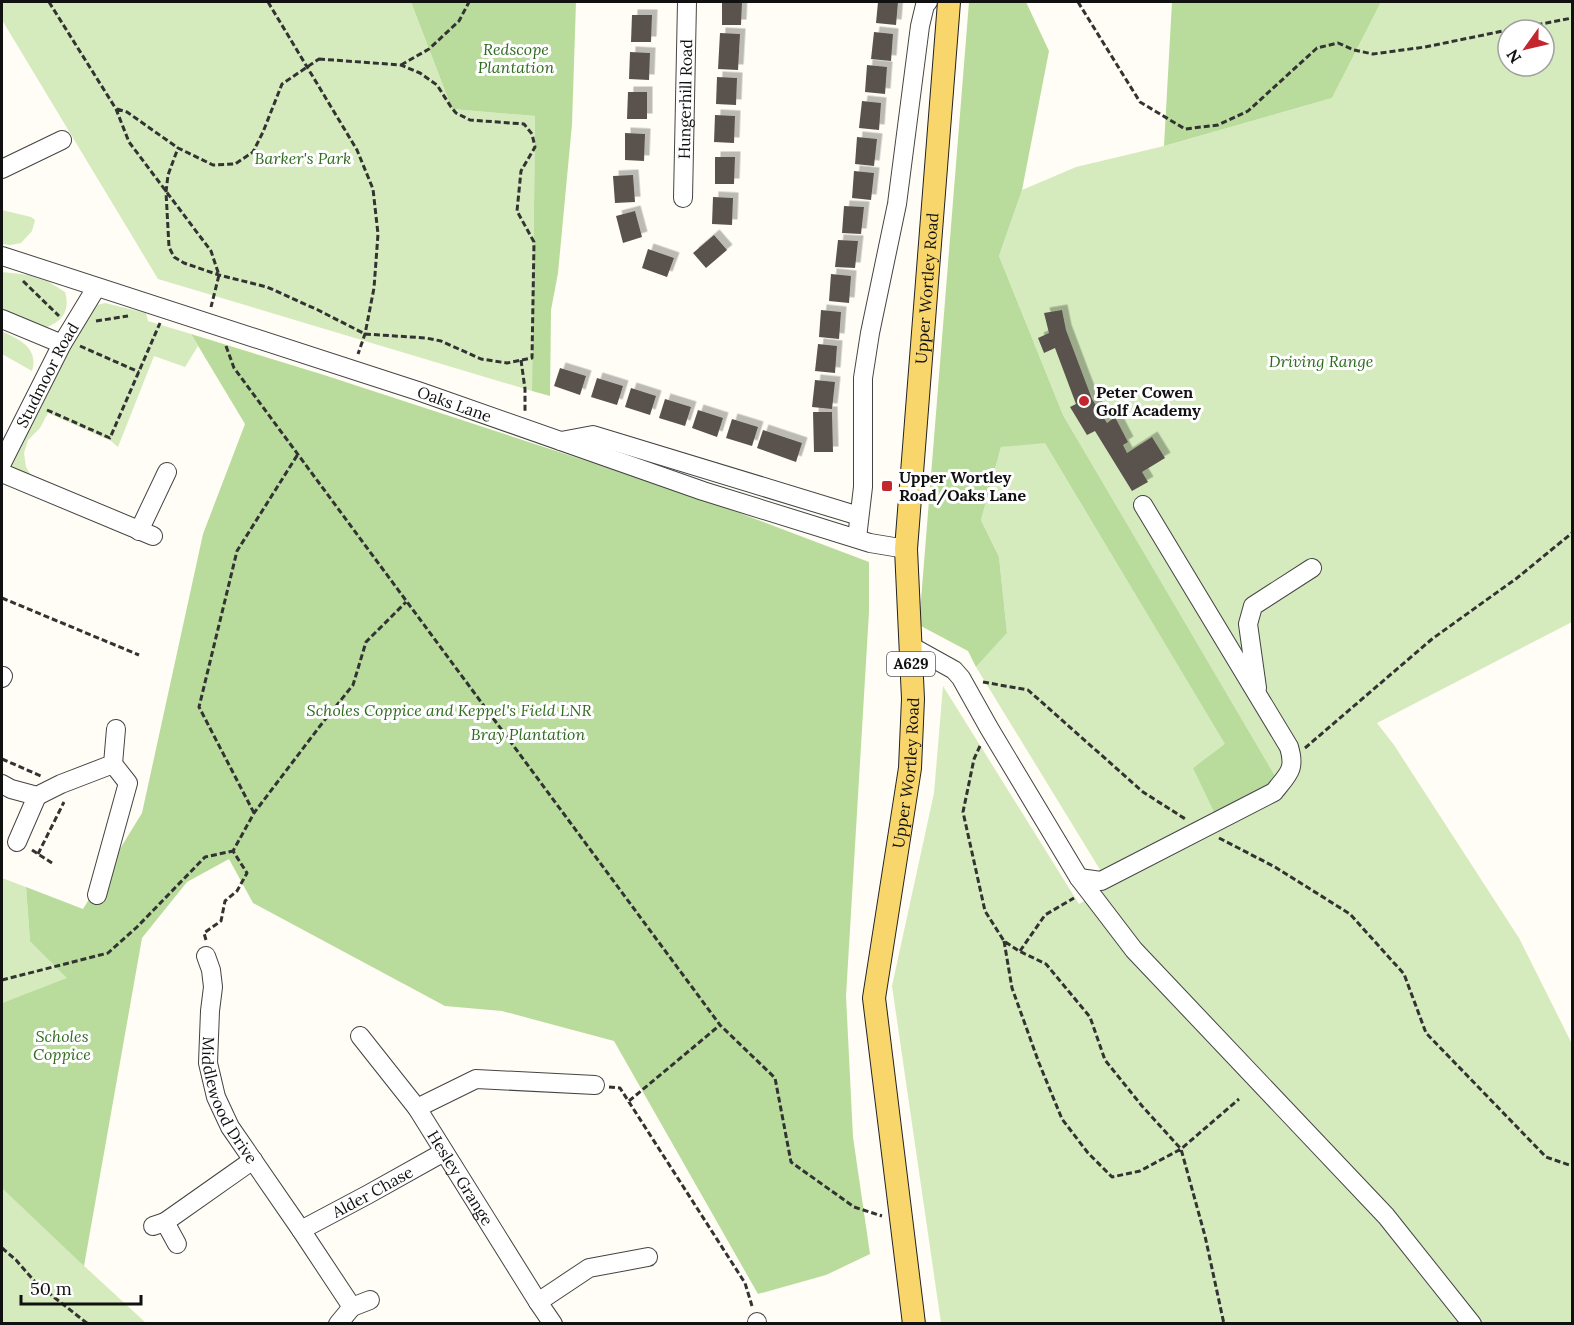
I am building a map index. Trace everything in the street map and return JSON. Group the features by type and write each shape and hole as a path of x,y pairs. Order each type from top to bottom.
{"main road":[{"name":"Upper Wortley Road","path":"914,1323 873,998 910,768 913,699 906,549 949,2"}],"street":[{"name":"Hungerhill Road","path":"683,198 687,2"},
{"path":"857,538 863,487 863,378 897,204 920,26 925,5 928,2"},
{"path":"2,169 62,140"},
{"name":"Oaks Lane","path":"10,259 418,391 703,491 870,543 906,549"},
{"name":"Studmoor Road","path":"2,463 67,336 96,288"},
{"path":"2,319 67,336"},
{"path":"559,442 593,435 859,516"},
{"path":"2,473 146,534 166,472"},
{"path":"1084,884 1101,881 1274,792 1291,771 1293,759 1289,747 1143,506"},
{"path":"1258,695 1248,624 1253,606 1311,568"},
{"path":"909,645 954,670 961,678 988,729 1084,884 1134,950 1386,1216 1472,1323"},
{"path":"98,895 128,783 113,764 116,729"},
{"path":"2,784 11,789 37,796 113,764"},
{"path":"17,842 37,796"},
{"name":"Middlewood Drive","path":"206,956 213,987 208,1063 216,1097 230,1127 352,1307"},
{"name":"Hesley Grange","path":"360,1036 417,1108 553,1323"},
{"path":"417,1108 476,1079 596,1085"},
{"name":"Alder Chase","path":"301,1230 444,1152"},
{"path":"177,1244 159,1224 253,1160"},
{"path":"538,1302 589,1268 648,1257"},
{"path":"338,1323 352,1307 370,1300"}],"path":[{"path":"50,2 116,109 129,142 211,251 219,275 213,325 234,368 720,1025 775,1078 791,1162 854,1206 901,1222"},
{"path":"268,2 357,150 373,189 378,234 374,288 365,334 353,370"},
{"path":"401,65 437,42 459,21 469,2"},
{"path":"1078,2 1140,102 1185,129 1218,125 1248,111 1317,48 1338,43 1354,50 1373,54 1496,32"},
{"path":"1556,21 1572,18"},
{"path":"116,109 127,111 178,148 213,165 235,164 253,152 282,84 319,58 401,65 420,73 437,85 451,108 470,120 524,124 532,134 535,147 521,171 517,211 534,242 532,358 507,363 481,359 441,341 365,334 267,287 219,275 184,263 174,257 169,247 166,192 168,175 178,148"},
{"path":"10,259 20,277 61,317 67,336 139,372"},
{"path":"32,403 110,438 165,310"},
{"path":"67,336 135,315"},
{"path":"521,360 525,389 525,430"},
{"path":"254,813 199,706 237,551 298,454"},
{"path":"1293,759 1432,639 1516,578 1572,533"},
{"path":"2,598 139,656"},
{"path":"2,980 108,953 137,927 205,857 233,851 254,813 353,685 366,642 407,602"},
{"path":"961,678 1028,690 1143,792 1201,828 1275,867 1350,914 1404,974 1426,1033 1546,1157 1572,1166"},
{"path":"988,729 974,759 963,812 985,911 1004,941 1012,988 1062,1119 1088,1153 1112,1177 1140,1171 1181,1149 1239,1098"},
{"path":"2,759 69,781 38,854"},
{"path":"17,842 52,863"},
{"path":"206,956 209,948 204,933 221,921 225,901 237,891 247,873 233,851"},
{"path":"1019,951 1045,915 1084,884"},
{"path":"1004,941 1046,964 1090,1017 1105,1060 1181,1149 1205,1236 1224,1323"},
{"path":"629,1102 720,1025"},
{"path":"596,1085 620,1088 745,1283 757,1323"},
{"path":"2,1248 36,1283 88,1323"}],"green space":[{"name":"Barker's Park","path":"2,2 411,2 452,109 535,116 532,391 158,279 2,20"},
{"name":"Redscope Plantation","path":"411,2 576,2 572,124 558,273 551,310 550,396 532,391 535,116 452,109"},
{"path":"969,2 1026,2 1049,51 1022,190 999,256 1063,415 1286,795 1219,822 1193,768 1225,744 1045,443 1001,447 981,520 999,557 1007,633 976,667 968,651 919,625"},
{"path":"1172,2 1381,2 1332,98 1164,146"},
{"name":"Driving Range","path":"1381,2 1572,2 1572,622 1377,723 1394,745 1519,938 1572,1044 1572,1323 941,1323 892,986 934,793 943,686 1079,904 1110,886 976,667 1007,633 999,557 981,520 1001,447 1045,442 1226,745 1193,768 1285,795 1063,415 999,256 1022,190 1076,167 1164,146 1332,98"},
{"path":"2,210 35,220 32,231 21,243 2,244"},
{"path":"2,272 29,275 47,281 65,292 65,312 58,321 40,329 2,313"},
{"path":"105,303 146,313 148,321 191,334 198,346 185,367 154,356 118,447 111,441 48,413 40,428 28,440 24,453 26,467 33,479 13,470 9,462 10,456 93,306"},
{"path":"2,331 21,341 30,350 33,356 32,371 2,354"},
{"name":"Bray Plantation","path":"191,334 703,499 869,562 869,612 846,996 853,1137 870,1254 826,1275 758,1294 614,1041 502,1011 445,1006 253,903 229,859 187,882 142,938 84,1266 2,1188 2,1003 67,978 30,941 26,887 83,909 142,813 203,534 245,424"},
{"name":"Scholes Coppice","path":"2,878 26,887 30,941 76,942 81,1263 146,1323 2,1323 2,1024 53,984 2,1003"}],"building":[{"path":"722,2 742,2 741,25 722,25"},
{"path":"878,2 898,2 896,25 876,23"},
{"path":"632,15 652,15 651,42 631,42"},
{"path":"874,32 893,34 891,61 871,59"},
{"path":"720,33 740,34 738,70 718,69"},
{"path":"630,52 650,53 649,80 629,79"},
{"path":"867,65 887,67 885,94 865,92"},
{"path":"717,77 737,78 736,105 716,104"},
{"path":"628,92 647,92 647,119 627,119"},
{"path":"862,101 881,103 879,130 859,128"},
{"path":"715,115 735,116 734,143 714,142"},
{"path":"625,133 645,134 644,161 625,160"},
{"path":"857,137 877,139 874,166 855,164"},
{"path":"715,157 735,157 734,184 715,184"},
{"path":"854,171 874,173 871,200 852,198"},
{"path":"633,175 635,202 615,203 613,176"},
{"path":"713,197 733,198 732,225 712,224"},
{"path":"844,206 864,207 861,234 842,233"},
{"path":"635,211 642,237 623,243 616,216"},
{"path":"714,235 727,250 706,268 693,253"},
{"path":"838,240 858,241 855,268 835,267"},
{"path":"648,249 674,258 667,277 642,268"},
{"path":"831,274 851,276 849,303 829,301"},
{"path":"821,310 841,312 839,339 819,337"},
{"name":"Peter Cowen Golf Academy","path":"1062,310 1066,330 1092,399 1107,423 1115,417 1128,442 1123,445 1127,453 1152,437 1165,458 1142,472 1148,482 1132,491 1095,431 1087,435 1070,407 1076,404 1055,348 1044,353 1038,338 1049,333 1044,313"},
{"path":"818,344 837,346 835,373 815,371"},
{"path":"560,368 586,376 580,395 554,386"},
{"path":"597,378 623,386 617,405 591,397"},
{"path":"815,380 835,382 832,409 812,407"},
{"path":"631,388 656,396 650,415 625,407"},
{"path":"665,399 691,407 685,426 659,418"},
{"path":"698,410 723,418 717,437 692,428"},
{"path":"813,412 832,412 833,452 814,452"},
{"path":"732,419 758,427 752,446 726,438"},
{"path":"763,430 802,443 796,462 757,448"}],"place":[{"name":"Peter Cowen Golf Academy","path":"1084,401"},
{"name":"Upper Wortley Road/Oaks Lane","path":"887,486"}],"park label":[{"name":"Scholes Coppice and Keppel's Field LNR","path":"449,710"}]}
